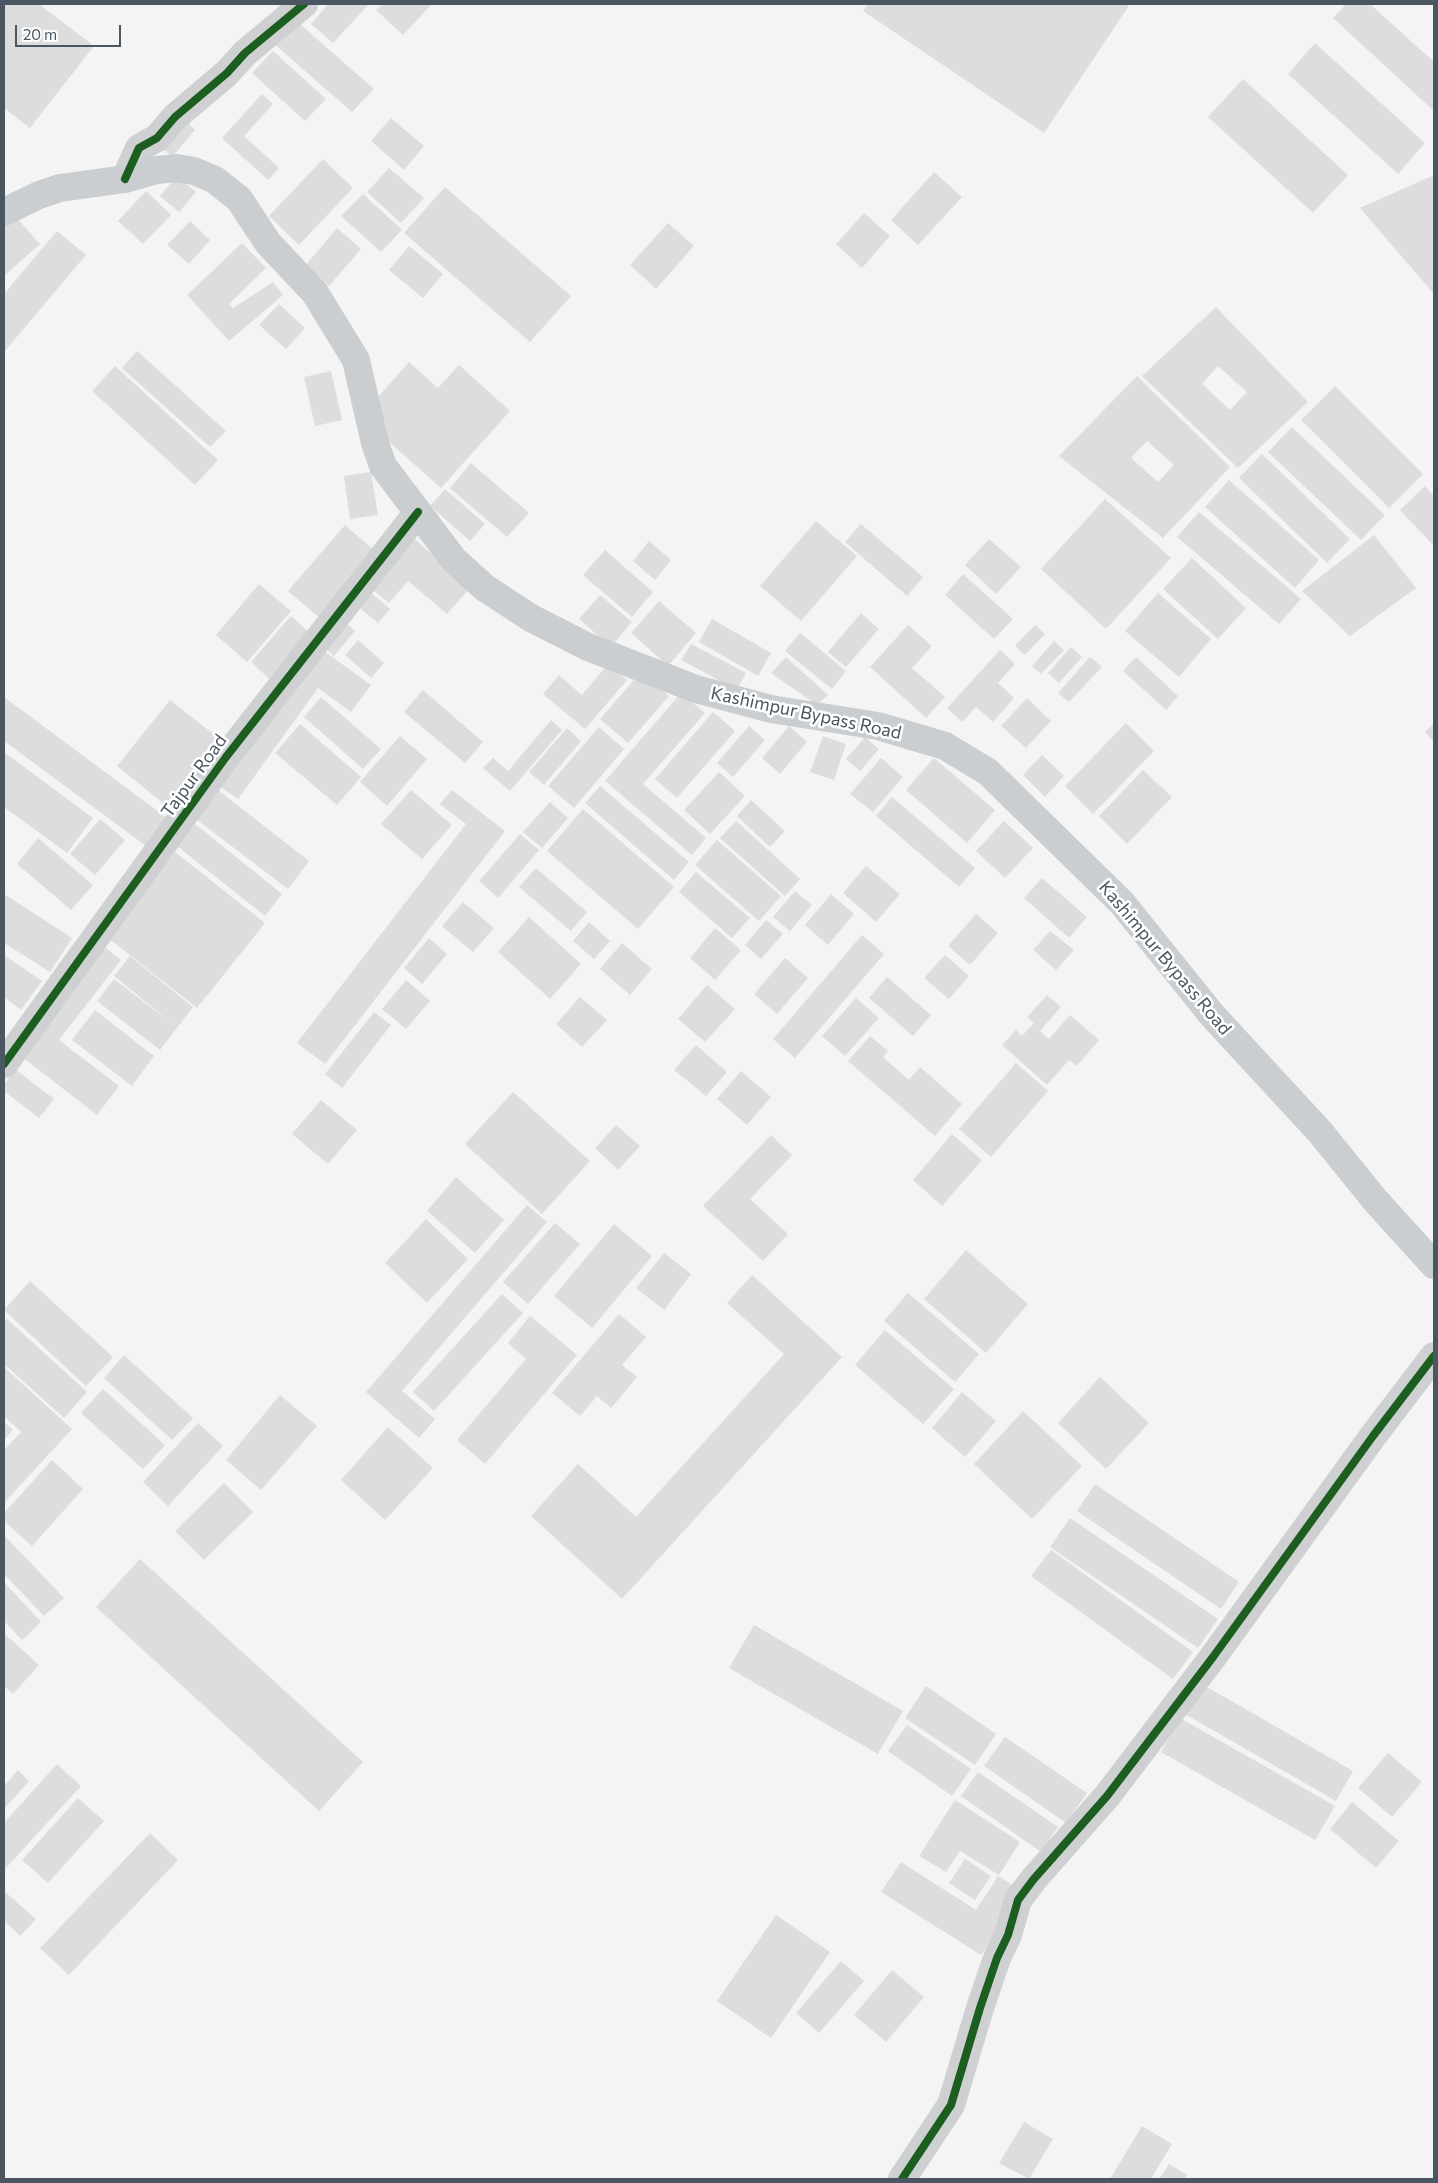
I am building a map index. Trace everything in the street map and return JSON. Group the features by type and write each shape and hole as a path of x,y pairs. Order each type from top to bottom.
{"main road":[{"name":"Kashimpur Bypass Road","path":"4,212 39,195 60,188 125,179 177,168 194,171 215,180 239,199 268,243 314,293 356,360 374,443 383,466 454,560 486,588 531,618 588,647 696,690 771,709 887,728 946,746 988,772 1122,903 1212,1015 1320,1132 1375,1200 1434,1265"}],"street":[{"path":"125,179 139,148 157,138 175,117 227,73 251,48 304,4"},
{"name":"Tajpur Road","path":"4,1064 226,757 418,512"},
{"path":"902,2179 951,2105 980,2008 997,1958 1008,1935 1018,1900 1033,1880 1119,1781 1213,1657 1373,1436 1434,1356"}],"building":[{"path":"5,4 39,4 94,46 30,128 4,108"},
{"path":"328,4 369,4 333,43 311,24"},
{"path":"382,4 432,4 403,35 376,10"},
{"path":"868,4 1130,4 1044,133 863,11"},
{"path":"1346,4 1370,4 1434,62 1434,111 1333,18"},
{"path":"293,18 374,89 352,112 272,42"},
{"path":"1315,43 1425,143 1398,174 1288,74"},
{"path":"273,51 326,99 305,121 252,73"},
{"path":"1243,79 1348,175 1313,213 1208,117"},
{"path":"262,94 273,104 244,136 279,168 268,180 222,138"},
{"path":"391,118 424,146 404,170 371,141"},
{"path":"185,120 195,130 172,157 160,146"},
{"path":"323,159 353,188 299,245 269,216"},
{"path":"389,168 424,198 401,223 367,192"},
{"path":"934,172 962,197 918,245 891,220"},
{"path":"1434,175 1434,294 1360,208"},
{"path":"177,176 196,192 179,212 160,196"},
{"path":"445,187 571,296 530,342 404,233"},
{"path":"146,191 171,215 143,244 118,221"},
{"path":"363,194 402,230 381,252 341,216"},
{"path":"864,213 890,236 862,268 836,244"},
{"path":"14,215 40,244 4,276 4,224"},
{"path":"190,221 210,240 189,264 167,245"},
{"path":"668,223 694,246 656,289 630,265"},
{"path":"337,228 361,249 329,286 305,266"},
{"path":"57,231 86,255 4,352 4,294"},
{"path":"242,243 266,268 229,304 233,308 273,282 283,295 229,341 187,295"},
{"path":"409,246 443,274 423,298 389,270"},
{"path":"279,304 305,328 286,349 259,325"},
{"path":"1216,307 1308,402 1238,468 1142,376","holes":["1218,366 1247,392 1230,410 1202,384"]},
{"path":"137,351 226,431 210,447 122,368"},
{"path":"409,362 438,388 459,365 510,411 441,488 388,441 378,397"},
{"path":"115,366 218,460 195,485 92,391"},
{"path":"331,371 342,420 315,426 304,377"},
{"path":"1137,376 1230,467 1163,538 1059,456","holes":["1147,441 1174,465 1158,482 1131,458"]},
{"path":"1335,386 1423,474 1389,508 1301,420"},
{"path":"1292,427 1385,515 1361,540 1268,452"},
{"path":"1262,454 1350,539 1327,563 1239,478"},
{"path":"471,463 529,513 507,537 450,488"},
{"path":"371,472 378,515 350,519 344,476"},
{"path":"1229,480 1319,560 1295,588 1205,507"},
{"path":"1425,486 1434,496 1434,546 1400,510"},
{"path":"445,489 485,524 470,541 430,506"},
{"path":"1105,499 1171,558 1106,629 1041,569"},
{"path":"1199,512 1301,599 1279,624 1177,537"},
{"path":"816,521 857,556 801,621 760,586"},
{"path":"861,524 923,577 907,596 845,542"},
{"path":"345,525 377,553 321,619 288,591"},
{"path":"409,534 470,588 447,614 408,581 389,603 366,584"},
{"path":"1374,535 1416,588 1350,636 1302,591"},
{"path":"989,539 1021,567 996,594 965,565"},
{"path":"649,541 671,560 655,580 633,561"},
{"path":"605,550 653,592 632,617 583,575"},
{"path":"1192,558 1246,608 1218,639 1163,589"},
{"path":"963,574 1013,619 994,639 945,595"},
{"path":"259,584 291,611 247,662 216,635"},
{"path":"371,593 390,609 378,623 359,607"},
{"path":"1158,593 1211,639 1179,677 1125,631"},
{"path":"600,595 632,622 611,647 579,619"},
{"path":"659,601 696,633 668,666 631,633"},
{"path":"861,613 879,629 846,667 828,652"},
{"path":"291,616 312,635 272,681 251,662"},
{"path":"339,617 355,631 334,656 318,642"},
{"path":"712,619 771,653 758,676 699,642"},
{"path":"908,625 932,646 912,668 945,697 926,718 870,667"},
{"path":"1035,625 1045,634 1025,655 1015,646"},
{"path":"800,633 846,671 832,689 785,651"},
{"path":"358,640 384,663 371,678 345,655"},
{"path":"1054,641 1064,650 1041,674 1032,666"},
{"path":"691,644 746,673 737,690 681,660"},
{"path":"317,646 371,685 351,712 318,688 238,799 216,784"},
{"path":"1071,647 1082,657 1059,683 1048,673"},
{"path":"1000,650 1015,664 998,683 1014,698 993,722 976,707 962,722 947,708"},
{"path":"786,657 828,695 817,705 771,673"},
{"path":"1090,657 1102,667 1069,702 1058,693"},
{"path":"1136,657 1178,696 1166,710 1123,671"},
{"path":"608,664 627,680 585,729 543,694 559,675 582,695"},
{"path":"641,672 669,696 628,743 600,719"},
{"path":"423,690 483,742 465,763 404,712"},
{"path":"681,693 705,713 643,784 706,838 692,855 605,781"},
{"path":"4,697 167,818 146,846 4,741"},
{"path":"321,697 381,749 363,769 304,717"},
{"path":"1027,698 1051,721 1026,748 1001,726"},
{"path":"170,700 222,741 169,808 117,766"},
{"path":"713,712 735,731 677,798 655,779"},
{"path":"551,720 562,730 510,791 483,768 493,758 508,771"},
{"path":"1126,723 1154,751 1093,814 1065,786"},
{"path":"300,724 361,777 337,805 275,753"},
{"path":"1434,724 1434,742 1425,732"},
{"path":"749,726 765,740 733,777 717,763"},
{"path":"789,726 807,742 780,774 762,758"},
{"path":"599,727 624,749 574,808 548,786"},
{"path":"567,728 581,741 544,785 529,772"},
{"path":"400,736 427,759 387,806 360,782"},
{"path":"823,736 846,744 834,780 810,772"},
{"path":"865,737 879,749 860,771 846,759"},
{"path":"4,752 93,818 67,853 4,807"},
{"path":"1042,755 1064,776 1045,797 1023,775"},
{"path":"881,758 903,777 873,812 850,794"},
{"path":"934,758 995,810 967,843 906,790"},
{"path":"1143,770 1172,797 1127,844 1099,816"},
{"path":"719,772 745,796 710,834 684,810"},
{"path":"600,786 689,862 674,880 585,803"},
{"path":"218,790 309,861 288,889 196,819"},
{"path":"411,790 452,825 422,859 381,824"},
{"path":"452,790 505,831 325,1064 297,1043 466,824 440,804"},
{"path":"892,797 975,868 959,887 876,816"},
{"path":"751,800 785,831 770,847 737,816"},
{"path":"550,802 568,818 542,848 523,832"},
{"path":"583,809 674,887 638,929 547,851"},
{"path":"100,819 125,840 95,875 70,854"},
{"path":"736,821 800,879 785,896 720,838"},
{"path":"1004,821 1033,848 1005,878 976,851"},
{"path":"195,824 282,894 265,916 177,846"},
{"path":"520,834 539,850 498,898 479,881"},
{"path":"38,838 93,885 71,910 17,864"},
{"path":"717,840 781,896 759,921 695,865"},
{"path":"175,852 265,923 197,1008 107,937"},
{"path":"866,866 900,894 876,922 843,893"},
{"path":"536,868 587,912 571,931 519,887"},
{"path":"696,872 750,918 732,938 679,892"},
{"path":"1042,878 1087,917 1069,938 1024,898"},
{"path":"795,891 812,905 790,931 773,917"},
{"path":"4,894 72,938 50,972 4,943"},
{"path":"831,894 854,914 828,945 805,925"},
{"path":"463,902 494,928 473,952 442,926"},
{"path":"976,914 998,933 970,965 948,946"},
{"path":"529,917 581,964 550,999 498,952"},
{"path":"766,920 783,934 761,959 745,945"},
{"path":"589,922 610,941 594,959 573,941"},
{"path":"715,928 741,950 715,980 690,958"},
{"path":"1050,931 1074,950 1056,970 1033,950"},
{"path":"862,935 884,954 795,1058 773,1039"},
{"path":"429,938 447,954 422,984 404,968"},
{"path":"622,943 652,969 630,995 600,969"},
{"path":"101,944 121,960 59,1040 119,1086 97,1115 17,1053"},
{"path":"4,955 42,981 21,1010 4,997"},
{"path":"945,955 969,976 949,999 924,978"},
{"path":"130,956 193,1007 160,1050 97,1001 114,979 174,1025 114,976"},
{"path":"785,958 808,978 777,1014 754,994"},
{"path":"887,977 931,1015 913,1036 869,998"},
{"path":"406,980 430,1001 406,1029 382,1009"},
{"path":"707,985 735,1009 705,1042 678,1019"},
{"path":"1047,995 1061,1007 1040,1031 1049,1039 1070,1015 1099,1040 1077,1066 1069,1060 1047,1085 1002,1045 1016,1030 1022,1036 1034,1023 1027,1017"},
{"path":"580,997 607,1020 582,1047 556,1024"},
{"path":"856,998 879,1018 845,1056 822,1036"},
{"path":"95,1010 154,1056 132,1086 72,1040"},
{"path":"374,1012 391,1025 342,1088 325,1074"},
{"path":"870,1036 888,1051 883,1057 909,1080 920,1067 962,1104 935,1136 848,1061"},
{"path":"696,1045 727,1072 706,1096 674,1070"},
{"path":"1016,1063 1048,1091 991,1157 959,1129"},
{"path":"15,1069 54,1099 39,1118 4,1091 4,1085"},
{"path":"741,1071 771,1097 747,1125 717,1099"},
{"path":"513,1092 590,1161 542,1214 465,1144"},
{"path":"321,1100 357,1130 328,1164 292,1134"},
{"path":"616,1125 640,1146 618,1170 595,1148"},
{"path":"952,1134 982,1160 942,1206 913,1180"},
{"path":"771,1135 792,1155 750,1199 788,1234 763,1261 703,1206"},
{"path":"456,1177 504,1220 475,1253 427,1211"},
{"path":"527,1205 547,1222 402,1391 435,1419 419,1438 366,1392"},
{"path":"426,1219 468,1259 427,1303 385,1263"},
{"path":"555,1223 580,1244 528,1304 503,1282"},
{"path":"614,1224 652,1256 592,1328 554,1296"},
{"path":"966,1250 1028,1304 986,1353 924,1299"},
{"path":"664,1253 691,1274 664,1310 636,1288"},
{"path":"752,1275 842,1357 622,1599 531,1516 578,1464 636,1517 784,1354 727,1303"},
{"path":"30,1281 113,1357 86,1386 4,1310"},
{"path":"908,1293 979,1354 955,1382 884,1321"},
{"path":"502,1294 523,1313 434,1411 413,1392"},
{"path":"619,1314 646,1337 622,1365 637,1377 611,1408 597,1396 580,1416 552,1393"},
{"path":"530,1316 577,1355 485,1464 457,1440 526,1359 508,1343"},
{"path":"7,1319 87,1392 64,1418 4,1364 4,1323"},
{"path":"885,1330 954,1389 923,1424 855,1365"},
{"path":"124,1355 193,1418 172,1440 104,1378"},
{"path":"4,1367 72,1429 4,1503 4,1450 21,1432 4,1416"},
{"path":"1100,1377 1149,1423 1106,1469 1058,1423"},
{"path":"103,1389 165,1445 143,1469 81,1413"},
{"path":"962,1392 996,1421 965,1457 932,1428"},
{"path":"280,1395 317,1426 261,1490 226,1460"},
{"path":"1023,1411 1082,1466 1032,1519 974,1464"},
{"path":"4,1422 13,1430 4,1440"},
{"path":"198,1423 223,1446 168,1506 143,1482"},
{"path":"388,1427 433,1468 385,1520 341,1480"},
{"path":"52,1460 83,1489 32,1546 4,1521 4,1513"},
{"path":"224,1483 253,1512 204,1560 175,1531"},
{"path":"1095,1484 1239,1582 1221,1609 1077,1511"},
{"path":"1070,1518 1218,1619 1198,1648 1050,1547"},
{"path":"4,1535 64,1598 44,1616 4,1574"},
{"path":"1051,1550 1193,1652 1173,1679 1031,1576"},
{"path":"140,1559 363,1762 319,1811 96,1607"},
{"path":"4,1582 41,1622 22,1640 4,1621"},
{"path":"754,1625 903,1711 878,1754 729,1668"},
{"path":"6,1635 39,1665 13,1694 4,1686 4,1637"},
{"path":"1200,1683 1353,1771 1336,1801 1183,1713"},
{"path":"926,1686 996,1734 975,1765 905,1718"},
{"path":"1180,1718 1335,1806 1315,1840 1161,1752"},
{"path":"907,1725 971,1769 952,1796 888,1751"},
{"path":"1005,1737 1087,1793 1066,1823 984,1766"},
{"path":"1388,1753 1422,1782 1392,1817 1358,1788"},
{"path":"57,1764 81,1786 4,1870 4,1823"},
{"path":"18,1770 29,1781 5,1808 4,1782 6,1784"},
{"path":"978,1772 1058,1827 1041,1852 961,1796"},
{"path":"78,1798 104,1821 48,1883 22,1860"},
{"path":"955,1800 1020,1842 999,1875 960,1851 946,1872 919,1856"},
{"path":"1352,1802 1399,1841 1376,1868 1330,1829"},
{"path":"150,1833 178,1860 69,1975 40,1948"},
{"path":"965,1859 991,1876 975,1900 949,1883"},
{"path":"901,1862 976,1910 998,1876 1022,1891 981,1955 881,1892"},
{"path":"4,1891 36,1919 20,1936 4,1921"},
{"path":"776,1915 830,1952 771,2038 717,2001"},
{"path":"841,1961 864,1981 819,2033 796,2013"},
{"path":"892,1970 924,1997 886,2042 854,2015"},
{"path":"1024,2122 1053,2139 1029,2179 999,2163"},
{"path":"1142,2126 1172,2144 1151,2179 1110,2179"},
{"path":"1169,2164 1187,2175 1185,2179 1159,2179"}],"cycle path":[{"path":"125,179 139,148 157,138 175,117 227,73 245,53 304,4"},
{"path":"4,1064 226,757 418,512"},
{"path":"902,2179 951,2105 980,2008 997,1958 1008,1935 1018,1900 1033,1880 1107,1796 1213,1657 1373,1436 1434,1356"}]}
